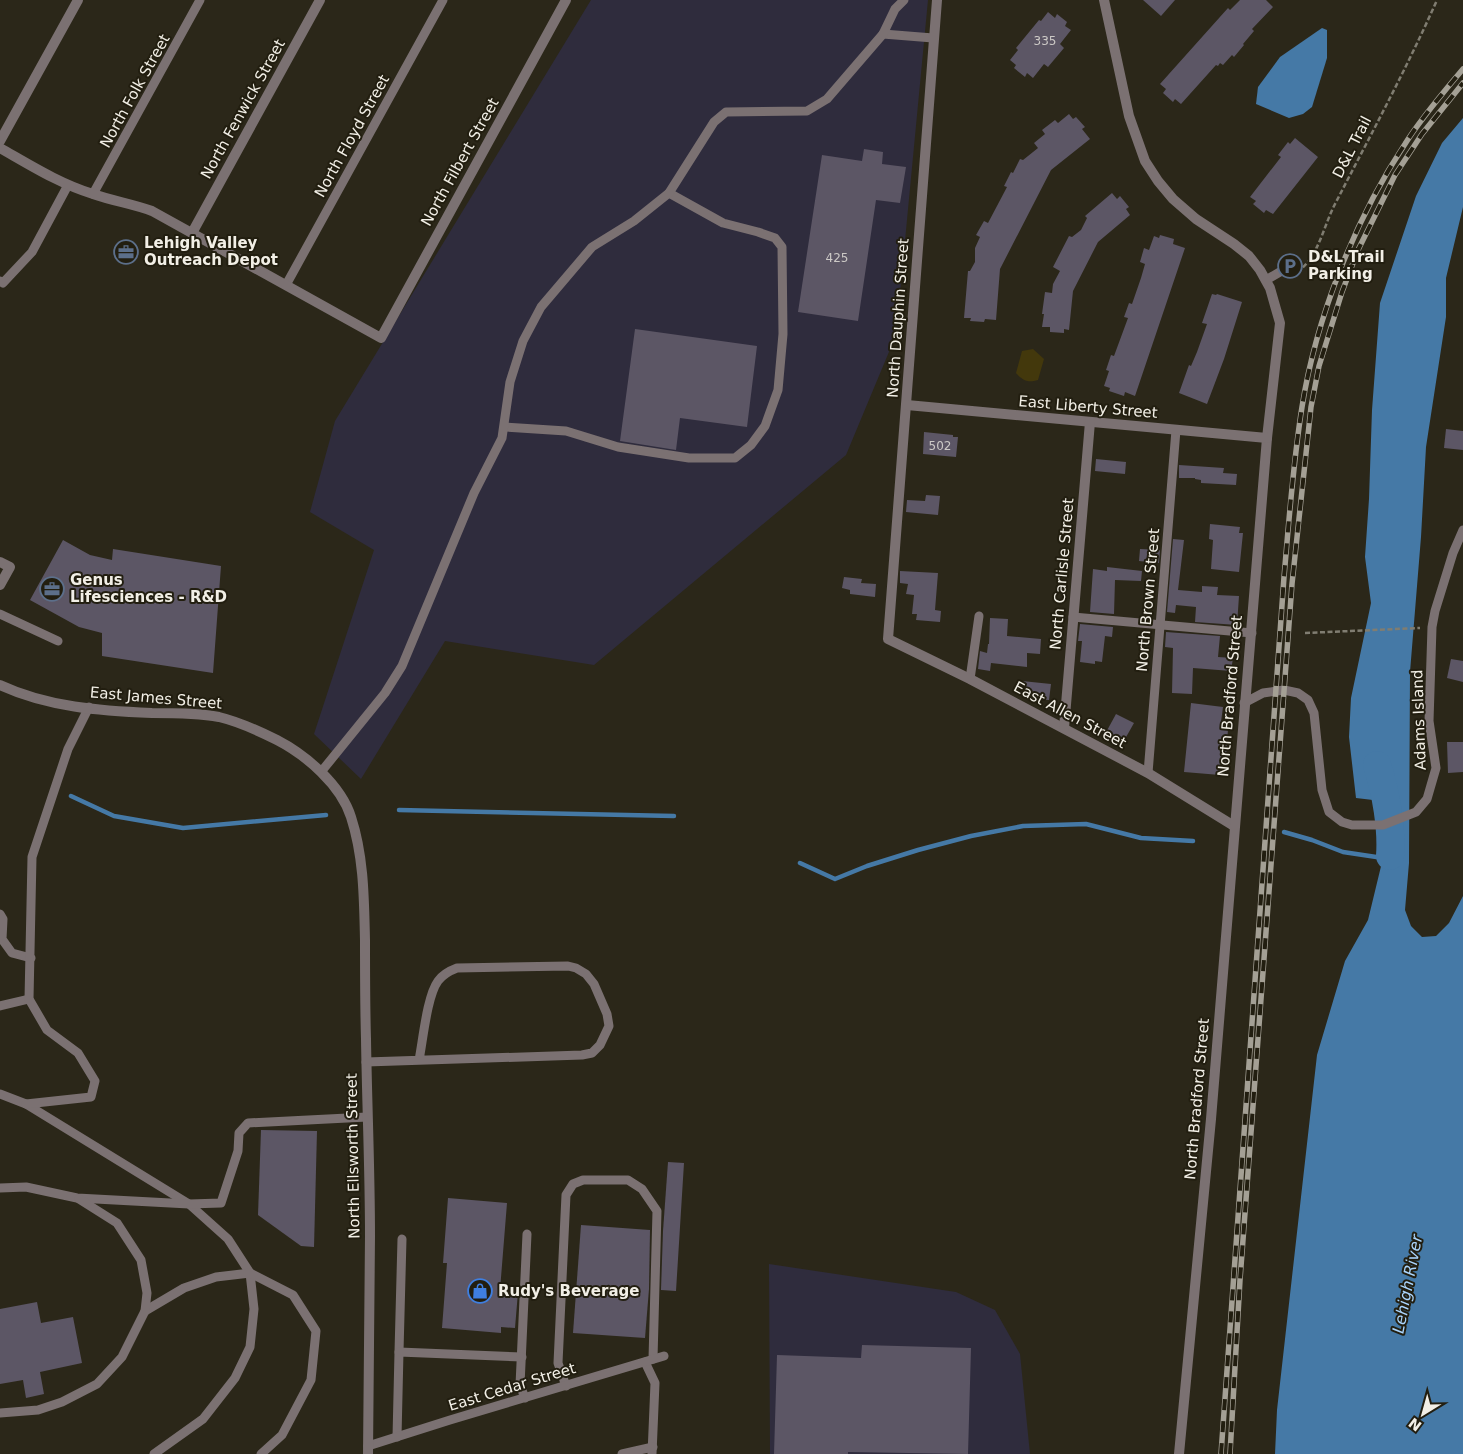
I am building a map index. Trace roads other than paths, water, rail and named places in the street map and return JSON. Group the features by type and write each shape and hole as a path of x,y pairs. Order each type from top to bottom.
{"street":[{"path":"0,140 78,0"},
{"name":"North Fenwick Street","path":"192,233 320,0"},
{"name":"North Filbert Street","path":"286,285 381,338 566,0"},
{"name":"North Dauphin Street","path":"888,639 937,0"},
{"name":"North Bradford Street","path":"1104,0 1128,116 1144,161 1173,199 1196,219 1249,256 1266,280 1280,324 1267,438 1211,1119 1179,1454"},
{"path":"0,148 68,185 152,211 286,285"},
{"name":"East Liberty Street","path":"907,404 1267,438"},
{"name":"North Carlisle Street","path":"1064,728 1090,422"},
{"path":"0,562 10,567 0,585"},
{"name":"East Allen Street","path":"888,639 970,679 1148,773 1234,826"},
{"name":"East James Street","path":"0,685 34,698 61,704 195,714 221,718 245,725 279,741 302,755 335,788 351,815 361,858"},
{"name":"North Ellsworth Street","path":"361,858 364,894 370,1237 368,1450"}],"lane":[{"name":"North Folk Street","path":"93,194 200,0"},
{"name":"North Floyd Street","path":"286,285 443,0"},
{"path":"321,772 386,693 402,666 474,493 502,438 510,382 523,342 542,307 592,247 634,221 668,193 714,122 726,112 807,111 827,99 883,34 895,9 904,0"},
{"path":"883,34 933,38"},
{"path":"0,281 3,283 32,252 68,185"},
{"path":"505,426 566,431 618,447 689,458 735,458 751,446 765,426 778,390 783,334 782,247 775,238 723,223 668,193"},
{"path":"1266,280 1285,269"},
{"name":"North Brown Street","path":"1148,773 1176,430"},
{"name":"Adams Island","path":"1244,703 1263,693 1284,690 1298,693 1308,700 1314,713 1322,790 1329,812 1342,822 1352,825 1383,825 1416,812 1427,799 1436,768 1430,720 1432,628 1435,611 1453,553 1463,530"},
{"path":"0,614 58,641"},
{"path":"970,679 979,616"},
{"path":"1073,617 1252,633"},
{"path":"26,1104 91,1097 95,1081 78,1053 47,1030 29,999 32,857 68,749 89,707"},
{"path":"0,914 3,919 2,939 12,953 31,958"},
{"path":"366,1062 582,1055 592,1053 600,1045 609,1026 607,1014 594,984 586,974 576,968 568,966 457,968 446,972 438,981 432,994 419,1060"},
{"path":"0,1006 29,999"},
{"path":"0,1094 26,1104 189,1204 228,1239 250,1273 254,1309 250,1347 235,1378 203,1419 154,1454"},
{"path":"0,1188 26,1187 77,1198 221,1204 238,1151 239,1132 248,1123 367,1117"},
{"path":"566,1386 558,1363 566,1195 572,1184 583,1180 628,1180 642,1188 657,1211 649,1361 654,1383 652,1450 622,1454"},
{"path":"0,1413 38,1410 62,1402 97,1384 122,1357 145,1311 147,1293 141,1260 118,1223 77,1198"},
{"path":"525,1398 520,1385 527,1234"},
{"path":"397,1437 402,1239"},
{"path":"145,1311 184,1288 216,1277 250,1273 293,1295 316,1331 312,1380 282,1435 261,1454"},
{"path":"398,1352 522,1357"},
{"name":"East Cedar Street","path":"368,1450 397,1437 664,1356"}],"water":[{"path":"1322,28 1327,30 1327,58 1312,107 1303,114 1289,118 1256,104 1258,87 1280,57"},
{"name":"Lehigh River","path":"1463,118 1463,207 1446,278 1446,317 1426,447 1410,672 1409,863 1405,910 1411,926 1422,937 1436,936 1449,923 1463,896 1463,1454 1275,1454 1277,1410 1317,1055 1345,961 1368,920 1383,858 1390,802 1356,798 1349,737 1351,698 1371,603 1365,557 1372,410 1380,303 1416,196 1442,143"}],"waterway":[{"path":"1377,765 1388,810 1390,856"},
{"path":"71,796 114,816 183,828 326,815"},
{"path":"399,810 674,816"},
{"path":"800,863 835,879 867,866 918,850 971,836 1023,826 1086,824 1141,838 1193,841"},
{"path":"1284,832 1343,852 1383,858 1388,861"}],"railway":[{"path":"1221,1454 1284,577 1302,407 1317,339 1340,270 1354,237 1370,204 1405,144 1463,69"},
{"path":"1230,1454 1240,1280 1292,584 1311,407 1319,366 1342,292 1358,250 1395,175 1422,134 1463,83"}],"place":[{"name":"Lehigh Valley Outreach Depot","path":"126,252"},
{"name":"D&L Trail Parking","path":"1290,266"},
{"name":"Genus Lifesciences - R&D","path":"52,589"},
{"name":"Rudy's Beverage","path":"480,1291"}]}
